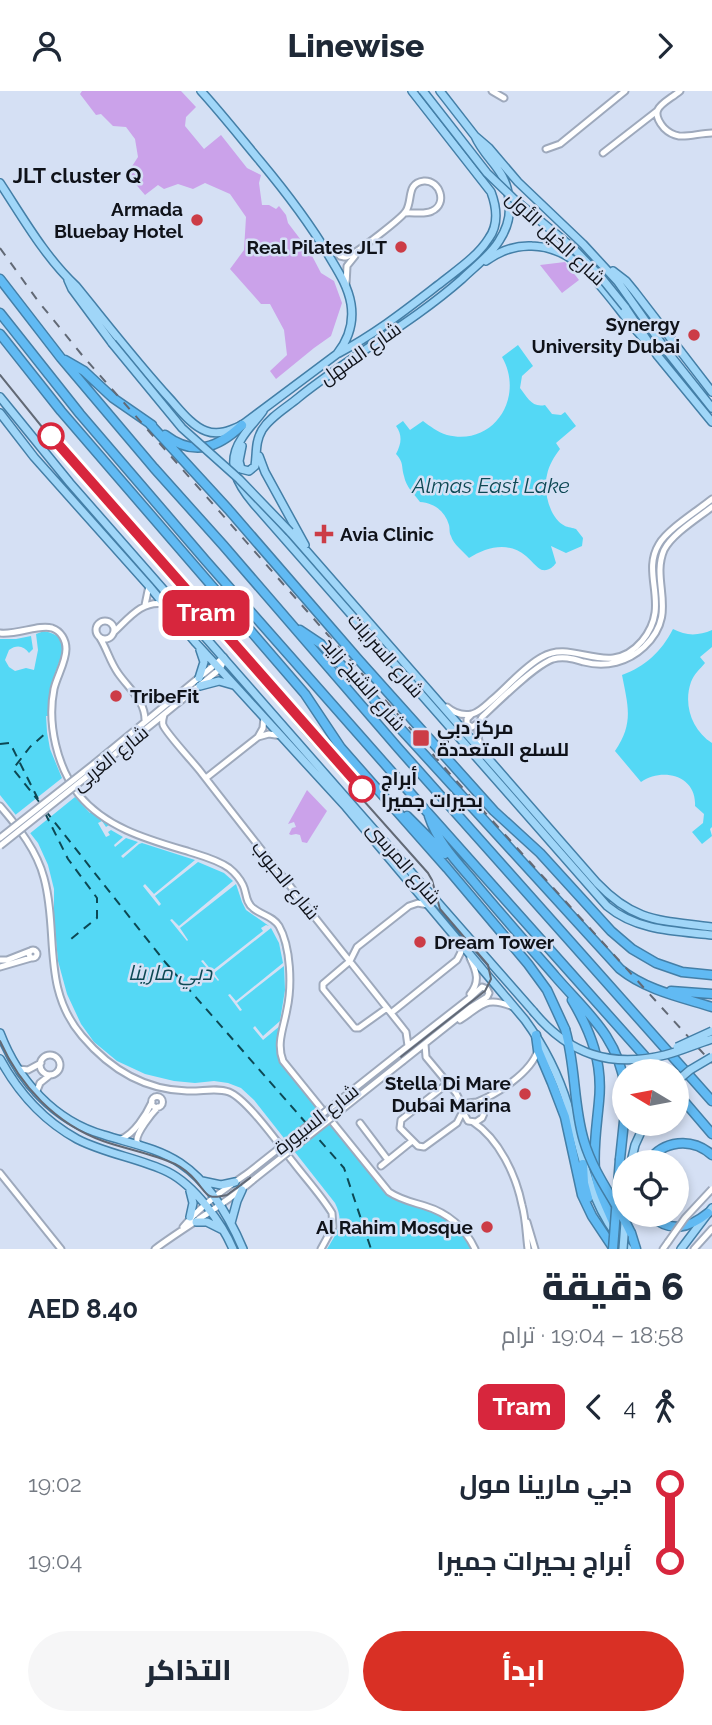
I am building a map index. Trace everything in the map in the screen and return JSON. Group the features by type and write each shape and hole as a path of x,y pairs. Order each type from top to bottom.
{"highway":[{"name":"شارع الشيخ زايد","path":"0,279 61,358 154,468 712,1101"},
{"name":"شارع الشيخ زايد","path":"0,313 80,414 428,813 647,1059"},
{"path":"0,334 61,411 305,694 341,748 541,981 561,1019 572,1061 578,1118 585,1145 599,1179 624,1218 636,1249"},
{"path":"61,358 84,371 113,398 177,443 198,448 219,443 242,425"},
{"path":"150,424 494,811 540,853 611,931 632,949 656,963 682,972 712,975"},
{"path":"295,627 315,639 348,672 613,963 634,979 712,1007"},
{"path":"388,801 424,832 485,895"},
{"path":"428,813 440,840 597,1022 618,1059"},
{"path":"558,980 578,1009 596,1049 600,1083 595,1149 596,1175 602,1197 624,1246"},
{"path":"658,989 712,994"},
{"path":"536,1035 538,1051 567,1124 582,1195 614,1249"},
{"path":"690,1108 712,1134"},
{"path":"614,1249 622,1136"},
{"path":"660,1150 677,1143 690,1143 712,1156"},
{"path":"583,1164 584,1183 597,1224"},
{"path":"689,1224 710,1211"}],"main road":[{"name":"شارع السرايات","path":"0,183 68,279 158,386 197,426 217,433 242,425 337,354 344,346 352,313 343,281 303,216 201,91"},
{"path":"337,354 388,324 451,275 488,240 496,221 495,201 491,192 412,91"},
{"name":"شارع الخيل الأول","path":"423,91 487,173 573,248 600,276 650,345 712,422"},
{"name":"شارع الخيل الأول","path":"440,91 475,136 489,148 518,183 563,223 602,264 631,298 666,350 712,408"},
{"name":"شارع السهل","path":"258,438 269,421 304,393 424,309 468,273 501,239 510,209 508,193 503,176 475,136"},
{"name":"شارع السهل","path":"468,273 496,254 519,247 544,247 562,252 583,268 635,331 650,345"},
{"path":"602,264 626,281 712,392"},
{"name":"شارع السرايات","path":"68,279 72,289 112,343 182,428 232,471 290,532 414,680 482,751 607,906 633,922 652,928 712,935"},
{"name":"شارع المرسى","path":"0,397 70,483 533,1011 559,1036 589,1054 619,1060 657,1057"},
{"name":"شارع السرايات","path":"265,408 239,441 234,457 234,473 241,488 583,873 614,900 637,914 712,927"},
{"name":"شارع المرسى","path":"0,413 34,457 196,643 346,807 536,1035 563,1092 583,1164 600,1210 624,1246"},
{"path":"253,424 239,457 239,464 244,470 249,471 255,466 258,438"},
{"name":"شارع السرايات","path":"258,438 259,456 265,472 312,558"},
{"path":"196,643 204,663 199,682 219,681 236,687"},
{"path":"657,1057 712,1031"},
{"path":"0,1033 17,1068 36,1093 55,1110 93,1132 164,1154 201,1181 233,1227 243,1249"},
{"path":"657,1057 712,1039"},
{"path":"690,1070 712,1057"},
{"path":"0,1060 28,1100 61,1128 93,1146 169,1172 189,1187 224,1231"},
{"path":"201,1181 216,1185 235,1182"},
{"path":"189,1187 193,1220 211,1223 224,1231"},
{"path":"233,1227 236,1201 242,1190"},
{"path":"233,1227 217,1210 215,1216 233,1249"},
{"path":"681,1249 710,1211"},
{"path":"624,1246 625,1227"}],"street":[{"path":"492,91 504,98"},
{"path":"546,149 560,144 625,91"},
{"path":"603,153 680,91"},
{"path":"657,111 657,118 667,131 674,135 712,133"},
{"path":"347,291 346,266 362,248 405,213 415,184 428,181 440,190 441,200 436,209 431,212 405,213"},
{"path":"322,245 343,257 362,248"},
{"path":"712,499 666,535 658,545 653,563 657,599 654,618 646,635 635,648 609,658 567,652 547,654 472,714 467,719 467,724 472,726 479,722 549,660 567,657 594,664 609,664 631,657 645,646 661,619 661,564 664,552 675,537 712,507"},
{"path":"145,605 149,586"},
{"path":"100,638 106,639 145,605 164,604"},
{"path":"127,619 102,621 97,625 96,631 117,673 144,707 147,724 164,728 162,712 144,707"},
{"path":"110,622 113,626 110,655"},
{"path":"0,633 16,633 43,627 55,629 60,633 66,645 66,653 54,692 53,730 67,775 79,795 109,822 122,829 214,860 229,868 242,883 251,906 269,916 279,927 286,949 289,998 279,1041 283,1061 389,1192 404,1201 447,1215 463,1230 475,1249"},
{"name":"شارع الغربى","path":"0,846 218,667 225,658"},
{"path":"435,699 456,713 472,714"},
{"path":"258,737 263,728 264,717"},
{"path":"479,722 477,738 482,751"},
{"name":"شارع الحبوب","path":"164,728 406,1032"},
{"path":"205,778 258,737 269,734 282,737"},
{"name":"شارع الغربى","path":"0,838 97,765"},
{"path":"0,806 36,857 45,880 57,990 78,1032 110,1064 133,1078 158,1087 182,1091 229,1092 243,1101 330,1209 334,1217 333,1227 321,1249"},
{"path":"428,905 418,903 408,906 357,947 350,961 324,983 323,989 347,1020 353,1027 359,1028 389,1010 457,960 461,952 460,944"},
{"path":"0,960 52,952"},
{"name":"شارع السيورة","path":"454,1010 473,991 477,982 476,969 467,952"},
{"path":"0,967 33,954"},
{"name":"شارع السيورة","path":"155,1249 193,1220 205,1205 479,989 488,991 487,997 474,1004 242,1190 211,1212 193,1220"},
{"name":"شارع السيورة","path":"445,1029 488,1002 498,1001 515,1008"},
{"path":"408,1046 406,1032 423,1035"},
{"path":"425,1044 426,1057 456,1093 466,1119 486,1131"},
{"path":"448,1083 400,1122 400,1128 419,1147 426,1147 457,1123 467,1104 492,1094 512,1081 531,1065 538,1051"},
{"path":"413,1054 426,1057"},
{"path":"17,1068 28,1070 50,1056 58,1059 59,1070 40,1083 36,1093"},
{"path":"41,1063 44,1072 50,1075"},
{"path":"531,1065 547,1070"},
{"path":"158,1087 153,1105 158,1107"},
{"path":"456,1093 482,1105 486,1131 510,1171 535,1249"},
{"path":"457,1123 478,1121 492,1094"},
{"path":"118,1139 131,1133 154,1099 161,1097 161,1106 152,1113 138,1136 137,1142 141,1146"},
{"path":"360,1123 388,1160"},
{"path":"381,1166 412,1140"},
{"path":"0,1173 61,1249"},
{"path":"663,1249 685,1218 712,1189"},
{"path":"523,1207 528,1249"},
{"path":"694,1249 712,1229"}],"shaded area":[{"path":"82,91 181,91 196,107 186,117 185,126 204,149 221,135 247,168 261,175 259,183 262,205 276,209 279,206 321,273 334,281 342,303 331,336 276,379 270,371 287,355 284,330 270,304 261,304 230,269 244,250 246,217 230,194 205,183 193,189 178,184 164,189 158,185 145,195 127,174 138,157 135,139 126,127 113,126 101,114 96,115 80,94"},
{"path":"565,262 579,280 562,293 540,265"},
{"path":"307,790 327,811 307,843 302,842 300,835 289,834 292,828 296,827 294,822 288,824"}],"water":[{"name":"Almas East Lake","path":"518,345 533,366 522,376 520,388 530,401 545,405 552,414 561,415 565,412 576,426 556,443 560,449 549,468 546,488 548,503 555,517 565,526 576,529 583,538 582,546 566,553 551,546 556,563 547,570 540,569 512,548 498,547 469,558 452,539 442,512 430,504 420,502 410,490 396,454 400,433 396,426 403,421 410,430 423,421 443,434 464,437 491,426 501,415 510,388 502,357"},
{"path":"673,629 692,634 712,630 712,647 700,657 705,663 692,679 688,699 694,724 712,743 712,836 702,844 692,832 703,823 704,814 695,806 694,796 685,781 659,775 641,782 615,751 625,732 628,714 622,675 652,657"},
{"name":"دبي مارينا","path":"44,631 54,634 62,643 48,719 50,739 66,780 92,811 109,825 134,837 227,871 241,886 245,899 277,930 284,951 287,971 282,1062 389,1192 455,1223 473,1249 327,1249 340,1222 335,1203 254,1100 241,1088 228,1083 174,1081 145,1074 117,1061 94,1042 81,1024 67,994 58,961 54,889 48,865 38,843 0,795 0,639 31,636 33,649 29,653 18,646 9,650 5,660 15,671 26,668 34,670 38,650 36,634"}],"pier":[{"path":"46,716 49,716 50,739 60,768 92,811 90,813 75,797 28,835 14,816 62,778 50,749"},
{"path":"102,821 106,827 109,825 134,837 210,861 227,871 238,880 245,899 277,930 286,964 286,1003 281,1025 263,1040 253,1028 255,1026 263,1036 280,1021 285,990 284,966 237,1003 242,1010 240,1011 228,995 236,1001 283,963 279,943 271,928 214,973 218,981 201,961 212,971 263,931 261,928 269,926 246,910 236,884 180,928 187,941 170,920 179,926 233,881 224,873 198,862 155,896 161,904 159,906 143,886 145,884 154,894 195,860 142,843 123,858 121,856 138,842 126,838 115,847 123,837 111,830 106,837 98,823"}],"ferry route":[{"path":"40,803 13,769 30,747 47,732"},
{"path":"0,744 10,743 38,799"},
{"path":"45,810 165,962 306,1123"},
{"path":"45,813 68,859 97,898 97,918 66,943"},
{"path":"309,1128 344,1168 371,1249"}],"tram line":[{"path":"0,375 80,474 428,873 440,909 488,965 491,979 485,991 300,1141 227,1195 215,1197 208,1195 189,1174 175,1164 103,1141 70,1125 29,1088 8,1058 0,1041"},
{"name":"Tram","path":"51,436 362,789"}],"railway":[{"path":"0,248 82,355 451,775 712,1063"}],"place":[{"name":"Armada Bluebay Hotel","path":"197,220"},
{"name":"Real Pilates JLT","path":"401,247"},
{"name":"Synergy University Dubai","path":"694,335"},
{"name":"Avia Clinic","path":"324,534"},
{"name":"TribeFit","path":"116,696"},
{"name":"مركز دبي للسلع المتعددة","path":"421,738"},
{"name":"أبراج بحيرات جميرا","path":"362,789"},
{"name":"Dream Tower","path":"420,942"},
{"name":"Stella Di Mare Dubai Marina","path":"525,1094"},
{"name":"Al Rahim Mosque","path":"487,1227"}],"district":[{"name":"JLT cluster Q","path":"77,176"}]}
